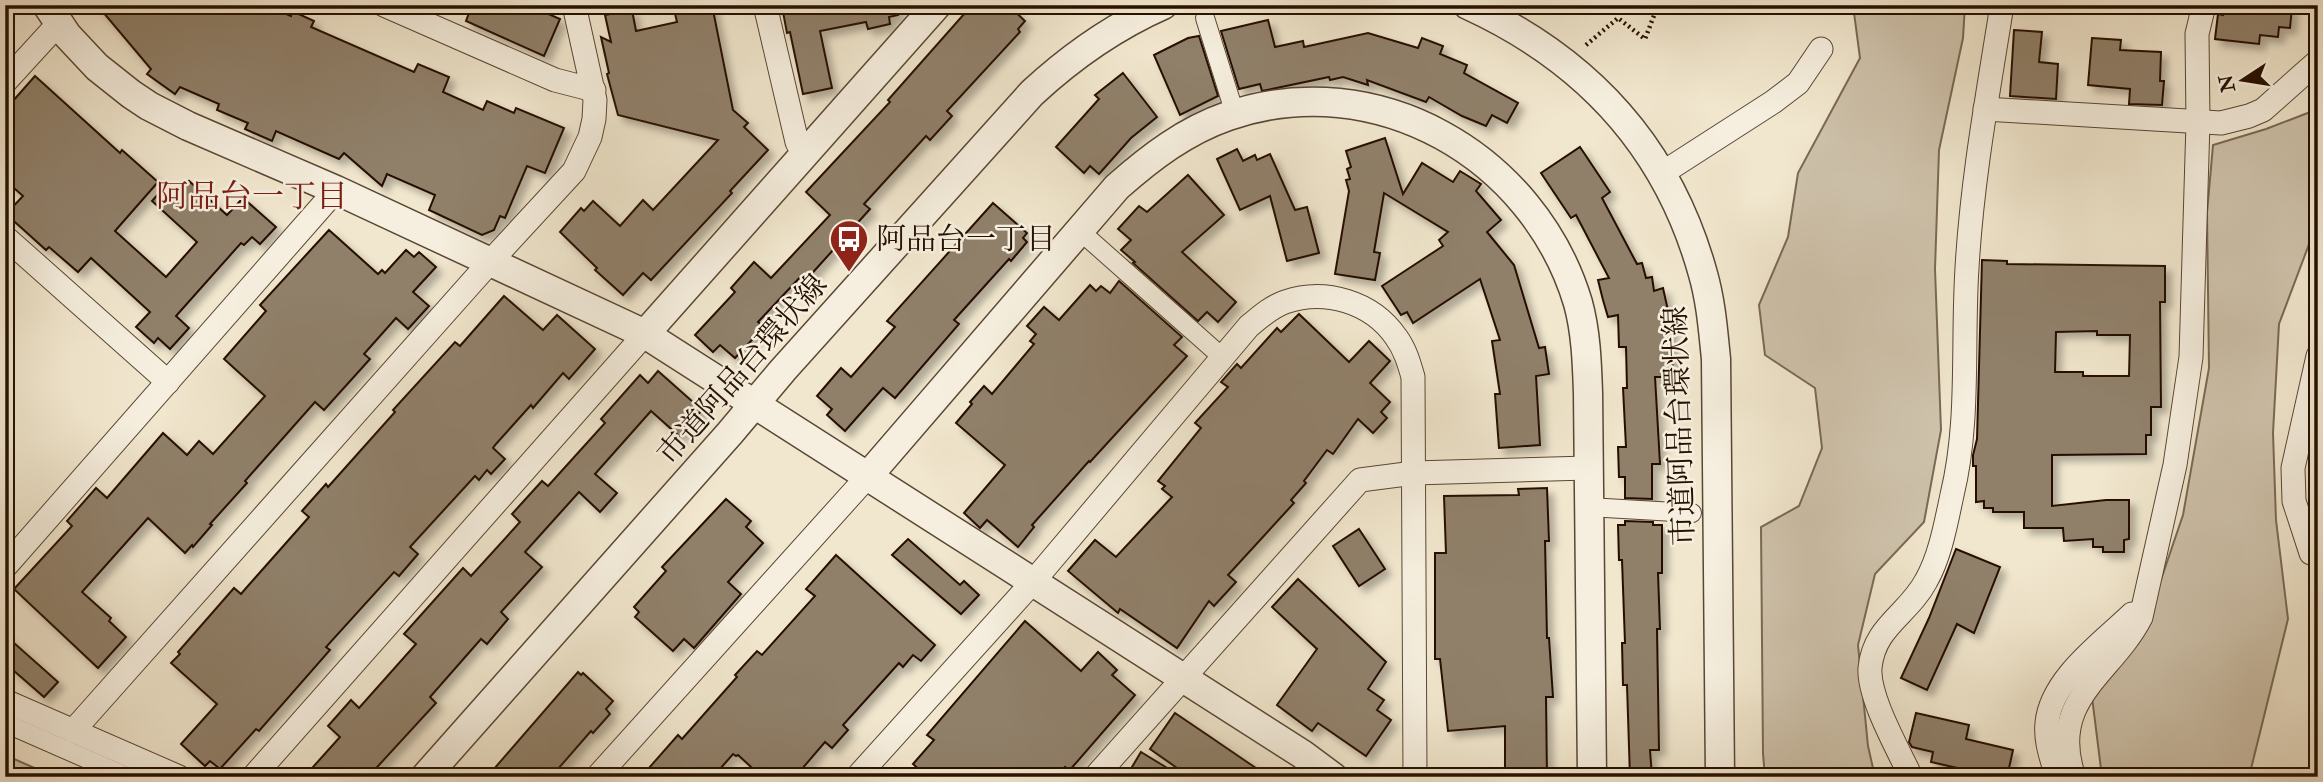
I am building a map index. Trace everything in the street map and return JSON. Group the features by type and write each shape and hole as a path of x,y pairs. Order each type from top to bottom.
{"street":[{"path":"384,5 555,80 594,90"},
{"path":"73,731 579,163 593,128 594,90 574,5"},
{"path":"765,5 797,142 804,156"},
{"path":"253,777 937,5"},
{"name":"市道阿品台環状線","path":"425,777 1032,93 1063,64 1097,40 1134,18 1163,5"},
{"name":"市道阿品台環状線","path":"1468,5 1535,40 1569,65 1600,94 1628,125 1661,174 1674,196 1690,235 1703,275 1716,359 1720,777"},
{"path":"1911,777 1876,701 1871,666 1875,644 1918,594 1931,573 1953,493 1963,429 1970,211 2002,5"},
{"path":"2074,777 2068,748 2074,708 2083,690 2133,632 2146,600 2175,465 2191,357 2198,122 2197,34 2204,5"},
{"path":"5,82 53,14 97,66 149,106 645,334 1302,754 1333,777"},
{"path":"1205,18 1235,114"},
{"path":"1661,174 1798,83 1821,49"},
{"path":"1985,109 2221,122 2256,114 2269,106 2318,61"},
{"path":"597,777 868,476 1117,187 1150,158 1187,134 1235,114 1271,106 1315,102 1360,106 1402,117 1452,141 1481,159 1513,189 1541,224 1563,262 1578,304 1586,348 1592,777"},
{"path":"5,567 336,190"},
{"path":"1080,231 1223,357"},
{"path":"5,237 168,382"},
{"path":"857,777 1032,583 1249,326 1284,302 1304,297 1326,297 1346,300 1366,309 1390,330 1407,357 1413,388 1415,777"},
{"path":"2311,553 2294,500 2292,468 2311,424 2318,356"},
{"path":"1095,777 1360,480 1415,473 1588,468"},
{"path":"1588,507 1692,513"},
{"path":"2057,777 2047,739 2047,724 2054,697 2071,674 2146,600"},
{"path":"5,701 178,777"},
{"path":"5,723 128,777"}],"path":[{"path":"1586,45 1618,18 1645,39 1658,5"}],"shaded area":[{"path":"1853,5 1965,5 1963,38 1939,150 1935,269 1941,430 1924,522 1875,574 1858,645 1868,746 1875,777 1765,777 1761,527 1799,506 1822,448 1815,388 1765,355 1759,305 1788,237 1798,173 1860,58"},
{"path":"2318,109 2318,229 2314,231 2279,324 2273,433 2276,520 2288,619 2249,777 2102,777 2091,689 2152,606 2183,515 2209,368 2207,213 2213,145"},
{"path":"5,755 55,777 5,777"}],"building":[{"path":"97,5 266,5 291,16 292,11 314,21 311,27 414,72 418,64 449,77 443,92 483,110 487,101 514,113 516,108 564,128 545,173 527,166 505,218 500,216 494,230 482,235 429,210 435,195 387,174 382,186 344,153 339,159 276,131 272,141 245,129 248,123 217,110 219,104 180,87 175,94 147,74 151,69"},
{"path":"472,5 528,5 560,19 544,56 466,21"},
{"path":"673,5 712,5 733,110 748,123 744,127 768,150 651,280 643,273 623,295 595,270 597,268 560,232 581,208 584,211 593,201 620,226 643,200 653,210 718,140 618,115 601,37 611,42 605,15 632,10 636,31 677,22"},
{"path":"788,5 897,5 898,15 889,17 890,24 868,29 866,22 820,31 832,88 803,94 783,12 789,10"},
{"path":"972,5 1008,5 1025,21 1018,29 1020,32 947,111 952,116 930,140 926,136 864,204 870,209 807,279 803,274 758,322 764,327 735,358 720,345 713,352 695,335 735,292 731,288 754,262 771,278 830,215 806,192 890,102 888,100"},
{"path":"2224,5 2292,7 2290,28 2279,27 2278,37 2260,35 2259,44 2215,39 2218,14 2223,15"},
{"path":"1268,20 1275,47 1303,41 1304,47 1368,33 1418,48 1422,38 1443,46 1440,54 1467,65 1464,73 1518,103 1507,123 1492,115 1486,126 1429,97 1426,102 1367,80 1368,85 1343,77 1330,80 1329,77 1262,91 1260,84 1239,89 1221,31"},
{"path":"2014,30 2042,32 2039,62 2058,64 2056,99 2010,96"},
{"path":"1199,36 1218,96 1180,115 1154,55 1188,38"},
{"path":"2092,38 2121,40 2120,50 2161,52 2160,81 2164,81 2162,105 2129,104 2130,89 2088,85"},
{"path":"1123,73 1157,117 1131,138 1099,174 1090,166 1084,173 1056,147 1099,99 1095,95"},
{"path":"35,76 120,153 122,150 158,182 115,231 166,277 197,242 152,201 168,183 178,192 189,181 227,215 243,198 276,227 260,244 252,237 244,245 241,243 176,316 189,328 170,349 158,338 154,343 136,327 150,312 91,258 78,272 49,247 46,250 6,214 23,196 5,180 5,110"},
{"path":"1385,138 1403,194 1422,163 1453,182 1460,171 1481,184 1476,191 1501,220 1487,232 1514,265 1539,348 1545,347 1549,374 1536,376 1540,445 1499,448 1495,394 1500,394 1492,341 1500,340 1480,279 1413,323 1407,312 1401,315 1382,286 1443,246 1439,240 1448,232 1384,193 1374,252 1380,253 1375,280 1335,274 1349,191 1346,180 1350,179 1347,169 1351,167 1346,151"},
{"path":"1580,147 1610,192 1602,198 1637,264 1642,263 1646,278 1652,277 1654,291 1663,288 1671,324 1673,377 1655,377 1660,464 1652,464 1652,499 1625,498 1625,477 1619,477 1618,447 1626,447 1623,388 1627,388 1626,347 1619,347 1618,315 1608,317 1598,280 1609,278 1576,215 1571,218 1541,173"},
{"path":"1237,149 1243,161 1255,155 1257,160 1270,154 1295,210 1307,207 1319,253 1287,261 1270,196 1240,210 1217,159"},
{"path":"1188,175 1224,215 1182,252 1236,302 1218,322 1207,312 1198,321 1121,250 1131,240 1118,229 1139,206 1147,212"},
{"path":"993,203 1027,233 1023,238 1027,242 954,320 959,324 895,398 883,388 845,431 827,415 832,409 817,396 841,368 851,377 895,327 887,321"},
{"path":"329,230 378,274 382,270 385,273 406,250 414,257 419,252 436,267 413,292 429,306 408,329 396,318 364,354 370,359 324,410 315,402 245,481 247,483 193,547 192,545 185,553 148,518 82,592 111,618 109,621 126,637 98,668 14,589 72,526 67,521 96,488 107,498 163,433 187,455 199,441 213,454 265,396 224,359 266,311 260,305"},
{"path":"1982,260 2007,261 2007,264 2165,266 2165,302 2160,302 2161,407 2151,407 2151,435 2146,435 2146,454 2052,455 2052,506 2129,500 2129,539 2124,540 2124,552 2103,552 2103,547 2093,547 2093,539 2064,541 2063,528 2024,528 2024,512 1993,512 1993,508 1984,508 1984,501 1976,502 1976,466 1973,466 1973,455 1977,439","holes":["2097,331 2097,335 2130,335 2129,376 2083,376 2083,372 2055,372 2056,332"]},
{"path":"1119,281 1182,337 1174,345 1187,356 1032,525 1034,527 1018,547 987,520 980,528 964,513 1005,465 956,423 984,386 992,394 1034,344 1030,341 1036,334 1027,326 1044,307 1059,320 1090,285 1096,291 1101,286 1110,293"},
{"path":"504,296 543,330 557,315 595,349 569,379 563,373 533,408 531,405 496,444 493,448 505,459 491,474 487,470 479,480 475,476 410,547 418,554 399,576 394,572 326,647 330,650 259,731 256,729 220,769 210,761 205,766 181,744 217,704 171,663 234,588 241,594 309,517 302,511 326,484 328,487 395,412 393,410 455,342 460,346"},
{"path":"1299,314 1349,362 1369,341 1390,361 1370,383 1390,402 1381,412 1387,418 1373,433 1358,419 1333,454 1327,450 1304,481 1306,483 1291,500 1294,503 1228,575 1236,582 1214,606 1209,601 1177,648 1120,609 1118,613 1068,571 1095,540 1116,557 1172,497 1162,489 1165,486 1158,481 1201,428 1195,423 1228,387 1221,382 1237,364 1241,368 1277,328 1281,332"},
{"path":"658,371 702,410 679,436 651,411 595,474 617,493 600,512 579,492 525,552 542,567 501,612 508,619 487,644 481,639 430,697 436,703 368,777 304,777 340,737 328,726 351,700 359,708 416,644 404,634 463,568 471,576 520,522 512,514 542,481 548,486 605,423 601,419 640,375 648,383"},
{"path":"1547,488 1547,638 1553,697 1546,697 1547,777 1505,777 1505,726 1448,731 1440,659 1435,659 1435,553 1446,553 1444,496 1519,495 1518,489"},
{"path":"726,499 751,521 746,527 763,543 728,582 741,594 694,648 684,639 673,651 635,617 639,612 634,607 666,571 662,567"},
{"path":"1625,521 1662,525 1662,573 1658,573 1660,629 1657,629 1659,750 1650,750 1652,777 1630,777 1627,685 1623,685 1622,643 1625,643 1618,525 1625,525"},
{"path":"1359,529 1385,569 1359,586 1333,546"},
{"path":"908,539 960,585 964,581 979,595 961,614 892,555"},
{"path":"1956,549 2000,567 1974,633 1957,624 1927,690 1901,678 1929,618"},
{"path":"836,555 935,645 921,661 913,655 903,667 899,663 843,725 848,730 832,748 825,742 795,777 762,777 738,755 733,754 713,777 641,777 678,735 682,739 757,651 762,655 815,596 806,589"},
{"path":"1298,579 1386,662 1368,689 1384,700 1377,710 1391,720 1366,756 1318,723 1312,731 1277,705 1317,649 1272,607"},
{"path":"1025,621 1081,671 1098,652 1117,670 1112,675 1135,695 1069,771 1065,767 1056,777 927,777 913,764 934,740 927,735"},
{"path":"5,635 58,682 44,697 5,663"},
{"path":"578,672 581,675 583,673 613,701 606,709 610,714 593,733 591,731 551,777 487,777"},
{"path":"1175,713 1269,777 1190,777 1150,749"},
{"path":"1916,713 1969,725 1966,739 2013,750 2007,777 1974,777 1975,772 1931,762 1933,752 1912,747 1909,742"},
{"path":"1141,752 1182,777 1126,777"}],"place":[{"name":"阿品台一丁目","path":"849,273"}],"district":[{"name":"阿品台一丁目","path":"252,196"}]}
